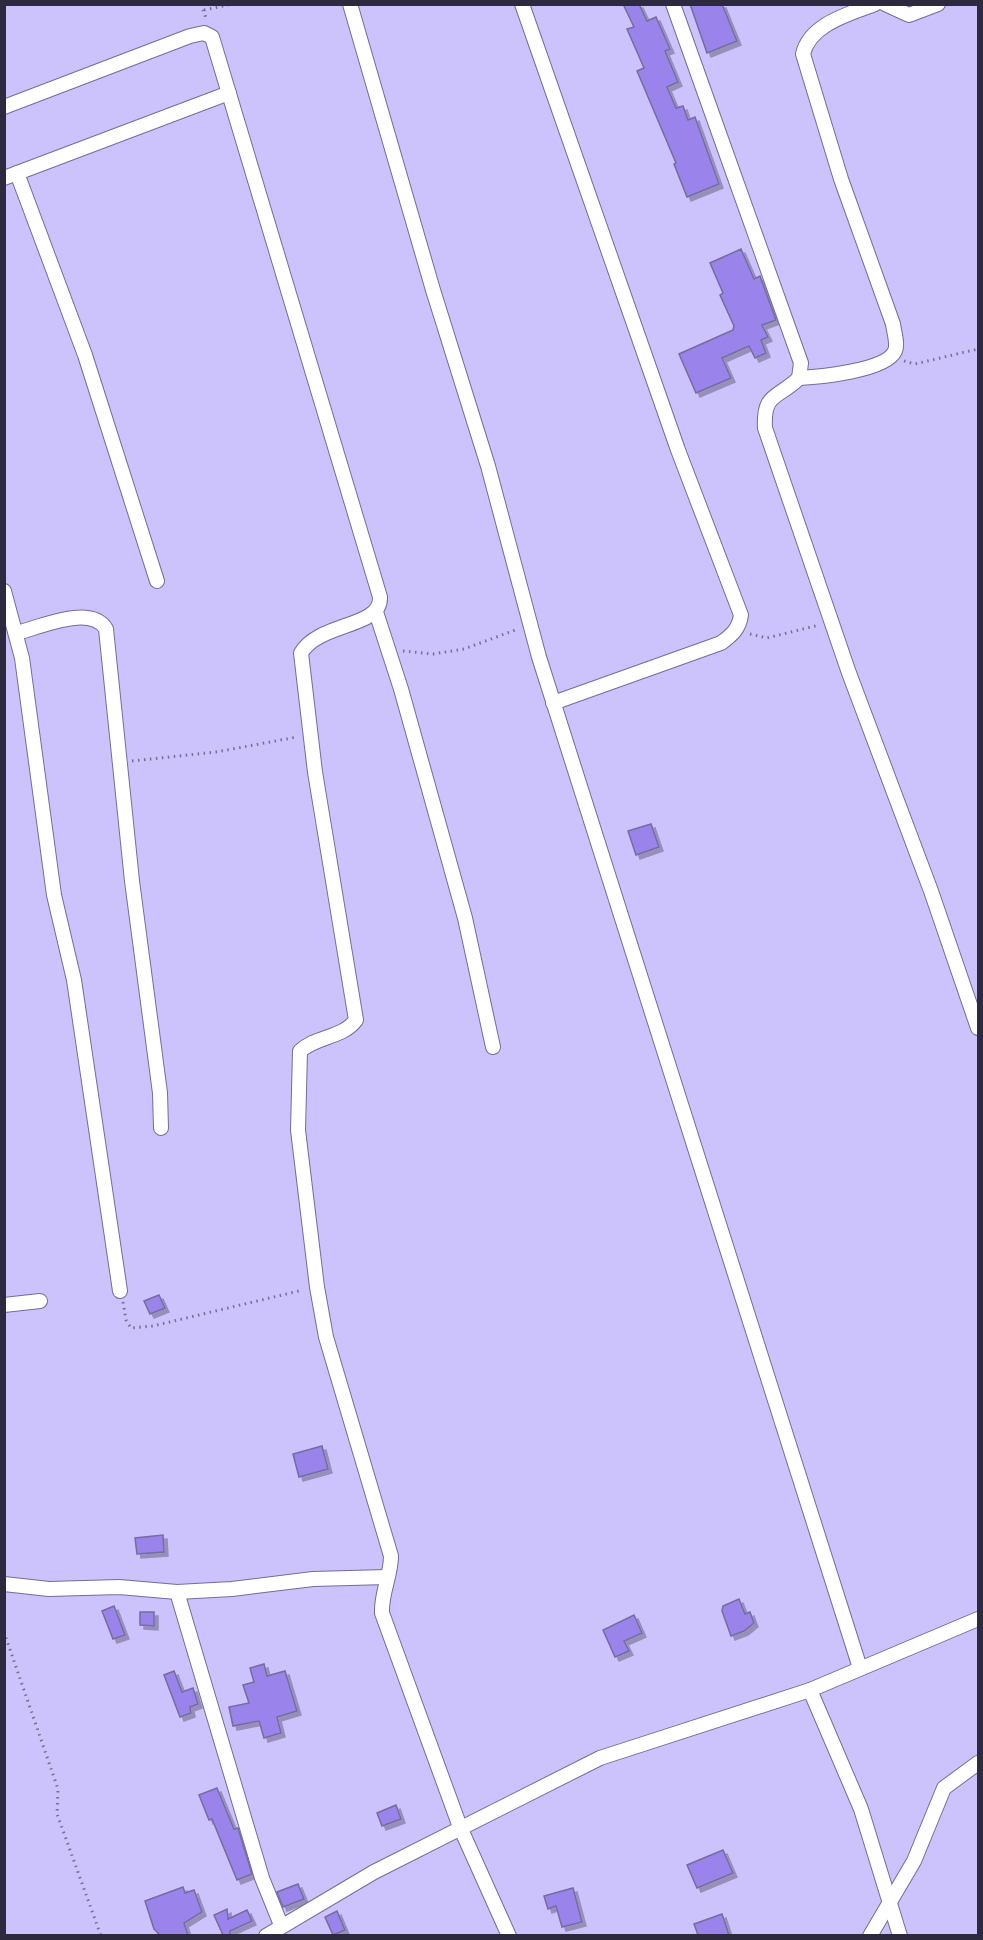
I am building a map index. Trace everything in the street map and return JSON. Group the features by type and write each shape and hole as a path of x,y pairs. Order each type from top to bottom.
{"street":[{"path":"350,4 433,290 488,466 553,703 860,1668"},
{"path":"522,4 678,450 741,615 737,629 721,643 553,703"},
{"path":"673,4 801,363 799,378"},
{"path":"875,4 814,32 806,45 804,54 841,179 893,324 897,349 893,355 846,374 799,378 770,399 764,410 765,428 978,1028"},
{"path":"885,4 909,15 938,4"},
{"path":"4,107 190,36 204,33 212,37 380,597 380,606 376,612 367,618 316,636 301,653 340,935 356,1020 344,1031 303,1047 298,1061 298,1130 317,1287 326,1337 391,1556 391,1568 381,1596 382,1613 460,1827 509,1935"},
{"path":"158,581 85,355 10,176 229,93"},
{"path":"4,591 17,633 29,701 52,885 74,980 120,1291"},
{"path":"376,612 465,918 493,1047"},
{"path":"17,633 84,616 102,622 108,642 119,762 159,1093 161,1128"},
{"path":"4,1305 40,1301"},
{"path":"4,1584 49,1588 119,1587 177,1592 232,1589 313,1579 387,1577"},
{"path":"177,1592 262,1878 281,1925"},
{"path":"266,1935 374,1872 600,1758 810,1690 978,1619"},
{"path":"810,1690 861,1809 900,1935"},
{"path":"870,1935 914,1861 944,1788 978,1763"}],"path":[{"path":"204,10 233,4"},
{"path":"893,355 915,364 978,349"},
{"path":"737,629 767,638 806,630 832,621"},
{"path":"387,646 412,653 446,652 464,649 531,625"},
{"path":"119,762 216,752 292,737 311,736"},
{"path":"120,1291 126,1320 131,1328 180,1322 317,1287"},
{"path":"4,1632 58,1789 57,1814 101,1935"}],"building":[{"path":"623,4 639,4 647,21 656,17 670,49 665,51 678,82 667,87 676,108 683,106 688,120 695,117 719,184 687,197 674,164 676,163 637,71 644,68 627,29 634,27"},
{"path":"690,4 722,4 737,41 707,53"},
{"path":"741,249 754,279 760,276 776,320 762,325 768,337 761,340 766,353 755,358 749,346 722,358 731,378 696,393 679,354 733,330 734,326 720,295 723,293 710,263"},
{"path":"651,824 659,847 636,855 628,831"},
{"path":"159,1295 165,1308 150,1314 144,1301"},
{"path":"322,1446 328,1469 299,1477 293,1454"},
{"path":"163,1535 164,1552 137,1554 135,1538"},
{"path":"739,1599 745,1614 750,1612 754,1623 744,1631 731,1636 722,1611 723,1606"},
{"path":"114,1606 125,1635 113,1639 102,1611"},
{"path":"140,1612 154,1612 154,1626 140,1625"},
{"path":"634,1615 642,1633 624,1641 629,1651 615,1657 603,1630"},
{"path":"264,1664 267,1676 285,1671 297,1711 277,1717 281,1733 264,1738 259,1721 233,1726 229,1707 249,1703 243,1685 254,1682 250,1668"},
{"path":"174,1671 182,1692 193,1688 198,1704 190,1707 191,1713 180,1717 164,1675"},
{"path":"217,1788 234,1829 238,1828 252,1874 237,1880 212,1819 209,1820 199,1795"},
{"path":"396,1805 401,1819 382,1826 377,1813"},
{"path":"723,1850 733,1873 697,1888 687,1865"},
{"path":"298,1884 304,1899 283,1907 277,1892"},
{"path":"183,1887 185,1893 194,1890 202,1912 184,1923 188,1935 160,1935 154,1929 145,1901"},
{"path":"573,1888 582,1922 562,1927 556,1906 548,1909 544,1896"},
{"path":"227,1909 228,1919 247,1910 252,1921 230,1931 230,1935 223,1935 214,1915"},
{"path":"337,1911 345,1930 333,1935 325,1917"},
{"path":"722,1914 729,1935 698,1935 694,1924"}]}
